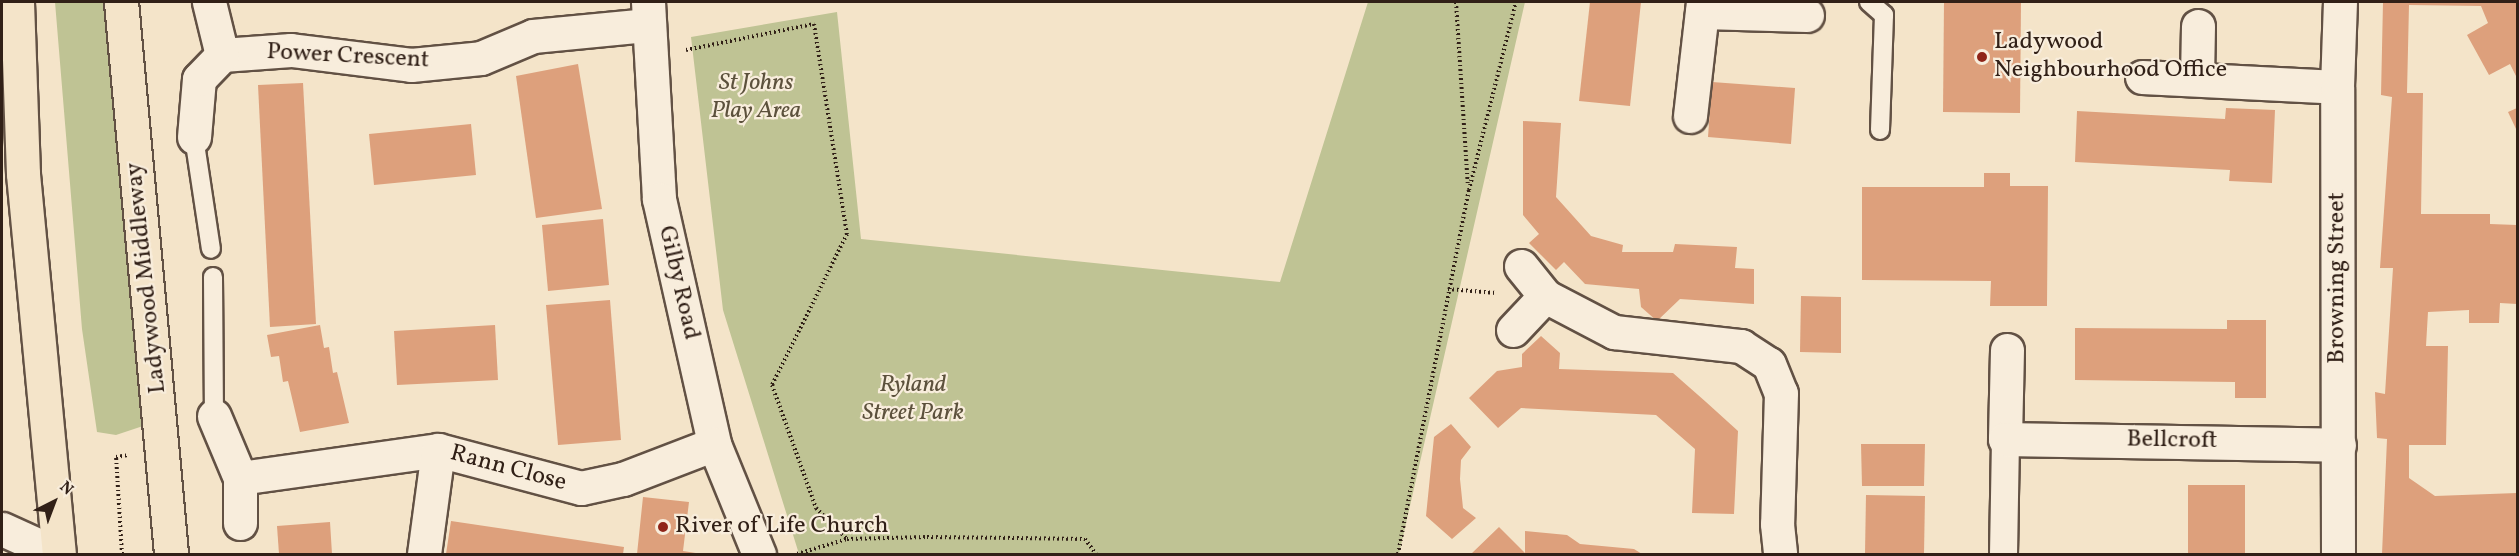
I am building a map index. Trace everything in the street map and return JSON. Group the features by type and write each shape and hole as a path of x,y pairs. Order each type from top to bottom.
{"highway":[{"path":"17,2 23,174 58,555"},
{"name":"Ladywood Middleway","path":"122,2 171,555"}],"street":[{"path":"194,137 199,79 222,55 209,2"},
{"name":"Browning Street","path":"2338,555 2337,87 2340,2"},
{"path":"1690,116 1702,7 1807,15"},
{"name":"Power Crescent","path":"222,55 291,50 411,65 481,58 533,36 648,13"},
{"name":"Gilby Road","path":"648,13 659,199 714,444 759,555"},
{"path":"2197,78 2198,26"},
{"path":"2142,77 2197,78 2337,87"},
{"path":"1521,266 1545,296 1614,332 1741,346 1768,364 1781,393 1777,524 1780,555"},
{"path":"1513,330 1545,296"},
{"path":"2003,555 2007,350"},
{"path":"214,416 240,478 240,523"},
{"name":"Bellcroft","path":"2005,439 2339,446"},
{"name":"Rann Close","path":"240,478 438,450 581,488 623,479 714,444"},
{"name":"Rann Close","path":"424,555 438,450"},
{"path":"2,529 58,555"}],"lane":[{"path":"1869,2 1884,15 1880,130"},
{"path":"194,137 211,249"},
{"path":"213,277 214,416"}],"path":[{"path":"1456,2 1469,190"},
{"path":"1398,555 1469,190 1516,2"},
{"path":"650,58 814,24 847,234 772,385 816,508 846,539"},
{"path":"797,555 846,539 1085,539 1096,555"}],"green space":[{"path":"55,2 110,2 117,152 143,426 116,435 97,432 82,329"},
{"name":"Ryland Street Park","path":"1368,2 1525,2 1399,554 799,554 723,310 691,37 837,12 861,239 1280,282"}],"building":[{"path":"1590,2 1641,2 1630,106 1579,101"},
{"name":"Ladywood Neighbourhood Office","path":"1944,2 2021,2 2020,113 1943,112"},
{"path":"2383,2 2517,2 2517,78 2510,64 2489,75 2467,35 2488,23 2481,6 2409,5 2407,93 2423,93 2421,214 2490,214 2490,224 2517,225 2517,304 2500,303 2499,323 2469,323 2469,310 2428,312 2426,346 2448,346 2446,445 2409,445 2409,478 2435,496 2517,493 2517,554 2382,554 2387,439 2377,438 2375,392 2385,394 2393,268 2380,268 2392,97 2381,95"},
{"path":"578,64 602,209 536,218 516,76"},
{"path":"1712,82 1795,88 1791,144 1708,137"},
{"path":"303,83 316,324 270,327 258,85"},
{"path":"2226,108 2275,110 2272,183 2229,181 2230,170 2075,162 2077,111 2225,119"},
{"path":"2517,108 2517,131 2508,112"},
{"path":"1523,121 1561,123 1556,197 1591,236 1623,245 1622,252 1673,252 1675,244 1737,247 1735,268 1754,269 1754,304 1680,299 1657,321 1641,307 1639,289 1585,284 1564,262 1556,270 1529,243 1539,234 1523,215"},
{"path":"471,124 476,175 374,185 369,134"},
{"path":"1984,173 2010,173 2010,186 2048,186 2047,306 1990,306 1991,281 1862,280 1862,187 1984,187"},
{"path":"603,219 609,285 548,291 542,225"},
{"path":"1801,296 1841,297 1841,353 1800,352"},
{"path":"610,300 621,440 558,445 546,305"},
{"path":"2227,320 2266,320 2266,398 2235,398 2235,382 2075,380 2075,328 2227,329"},
{"path":"320,325 324,348 329,347 333,373 337,372 349,423 300,432 288,381 283,382 279,356 271,357 267,335"},
{"path":"495,325 498,380 397,385 394,331"},
{"path":"1541,336 1560,353 1559,369 1673,373 1738,431 1734,514 1692,513 1695,449 1656,415 1521,408 1498,428 1469,398 1497,371 1522,367 1522,354"},
{"path":"1451,424 1471,447 1461,460 1460,479 1463,508 1476,518 1452,539 1426,516 1434,437"},
{"path":"1861,444 1925,444 1924,486 1862,486"},
{"path":"2188,485 2245,485 2245,554 2188,554"},
{"path":"1866,495 1925,496 1924,554 1865,554"},
{"name":"River of Life Church","path":"643,497 689,502 683,551 702,554 637,554"},
{"path":"451,521 624,547 623,554 446,554"},
{"path":"330,522 332,554 279,554 277,526"},
{"path":"1499,527 1525,553 1525,531 1567,535 1580,544 1634,549 1642,554 1471,554"}],"place":[{"name":"Ladywood Neighbourhood Office","path":"1982,57"},
{"name":"River of Life Church","path":"663,527"}],"park label":[{"name":"St Johns Play Area","path":"756,98"}]}
